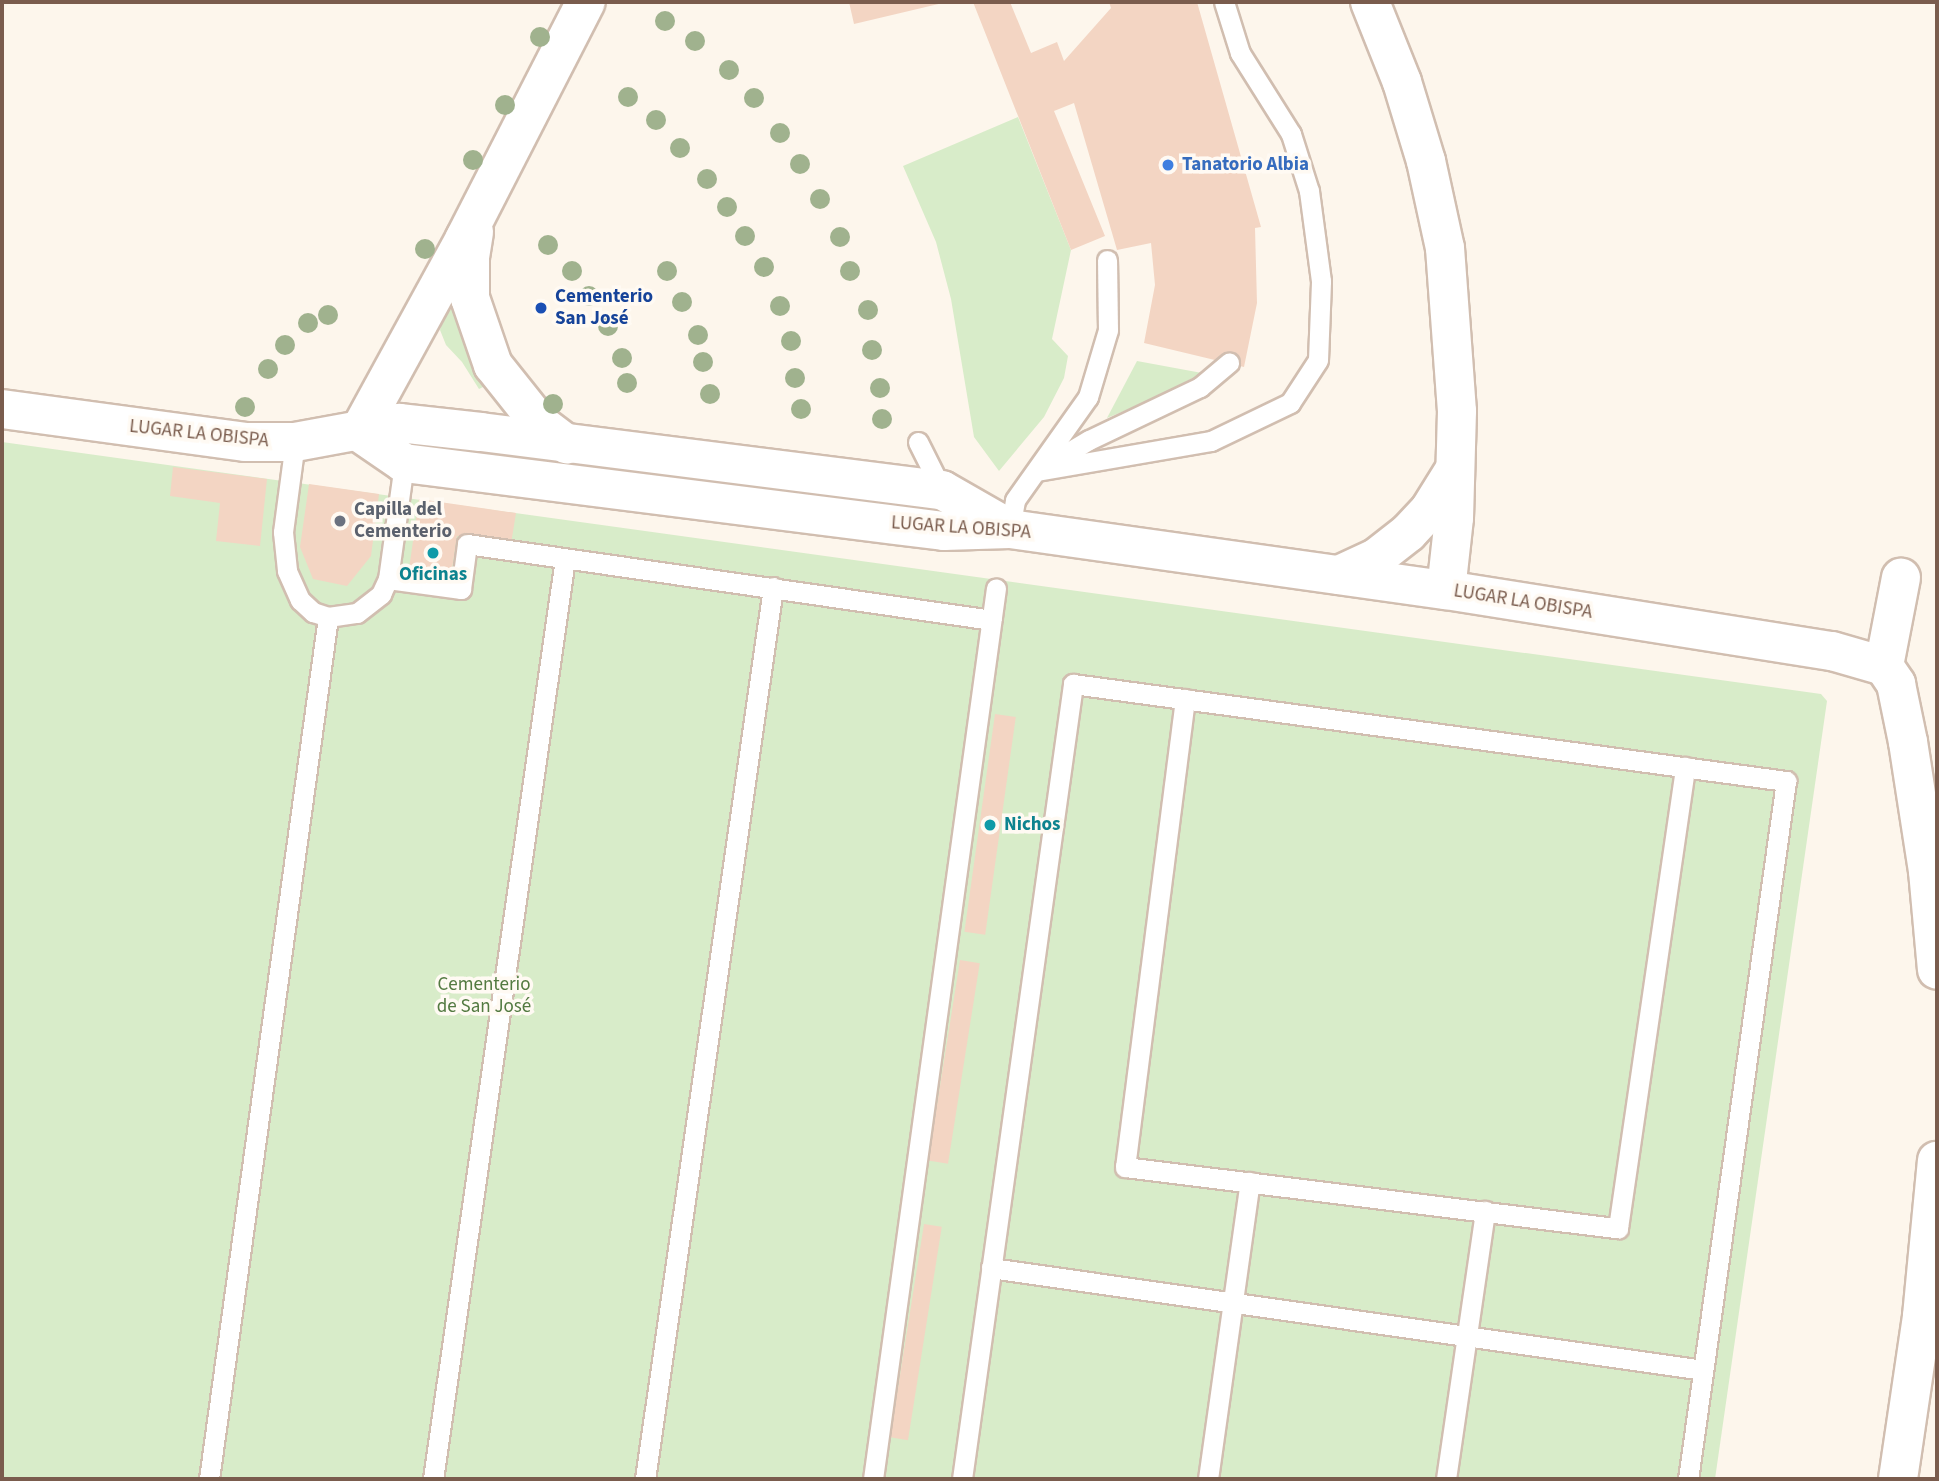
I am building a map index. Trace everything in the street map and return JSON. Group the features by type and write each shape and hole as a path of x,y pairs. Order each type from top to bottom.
{"street":[{"path":"359,432 478,213 586,2"},
{"path":"1370,2 1402,82 1426,161 1445,248 1454,340 1456,467 1454,518 1446,590"},
{"path":"478,213 470,257 470,298 482,338 493,365 515,394 540,424 567,443"},
{"name":"LUGAR LA OBISPA","path":"2,409 245,442 295,442 359,432 404,463 944,531 1010,529 1446,590 1832,651 1884,666"},
{"path":"359,432 398,423 942,490 1010,529"},
{"path":"1339,575 1376,558 1408,533 1430,509 1456,467"},
{"path":"1901,578 1884,666 1896,684 1909,742 1928,871 1937,970"},
{"path":"1898,1479 1922,1316 1937,1161"}],"lane":[{"path":"1037,471 1211,440 1290,403 1318,360 1321,281 1309,191 1291,134 1240,53 1224,2"},
{"path":"1010,529 1015,500 1088,397 1108,330 1108,260"},
{"path":"1037,471 1089,440 1200,387 1229,363"},
{"path":"295,442 283,532 286,571 300,600 313,612 328,617 357,614 370,606 381,594 388,579 404,463"},
{"path":"918,442 942,490"},
{"path":"388,579 461,589 467,544 992,620"},
{"path":"433,1479 565,559"},
{"path":"645,1479 773,587"},
{"path":"873,1479 996,588"},
{"path":"209,1479 328,617"},
{"path":"961,1479 1073,684 1786,781 1688,1479"},
{"path":"1185,699 1125,1167 1618,1228 1685,767"},
{"path":"1208,1479 1250,1182"},
{"path":"1446,1479 1485,1211"},
{"path":"991,1268 1703,1370"}],"green space":[{"path":"1018,117 1071,250 1052,339 1068,356 1064,378 1044,417 999,471 974,437 951,299 936,242 903,166"},
{"path":"454,309 491,383 479,389 462,362 446,345 440,330 445,311"},
{"path":"1137,361 1202,373 1156,398 1107,418"},
{"name":"Cementerio de San José","path":"2,442 1821,694 1827,701 1715,1479 2,1479"}],"building":[{"path":"849,2 947,2 854,24"},
{"path":"973,2 1010,2 1031,53 1057,42 1064,61 1111,8 1109,2 1197,2 1261,227 1255,228 1257,303 1244,367 1144,343 1155,285 1151,243 1117,250 1074,103 1054,111 1105,236 1071,250"},
{"path":"173,467 267,479 260,546 216,541 220,503 170,496"},
{"name":"Capilla del Cementerio","path":"309,484 379,494 371,556 347,586 313,579 300,547"},
{"name":"Oficinas","path":"419,499 516,513 511,544 457,536 451,575 409,569"},
{"name":"Nichos","path":"995,714 1016,717 985,935 964,932"},
{"path":"960,960 980,963 948,1164 928,1161"},
{"path":"924,1224 942,1227 908,1440 890,1437"}],"place":[{"name":"Tanatorio Albia","path":"1168,165"},
{"name":"Cementerio San José","path":"541,308"},
{"name":"Capilla del Cementerio","path":"340,521"},
{"name":"Oficinas","path":"433,553"},
{"name":"Nichos","path":"990,825"}]}
